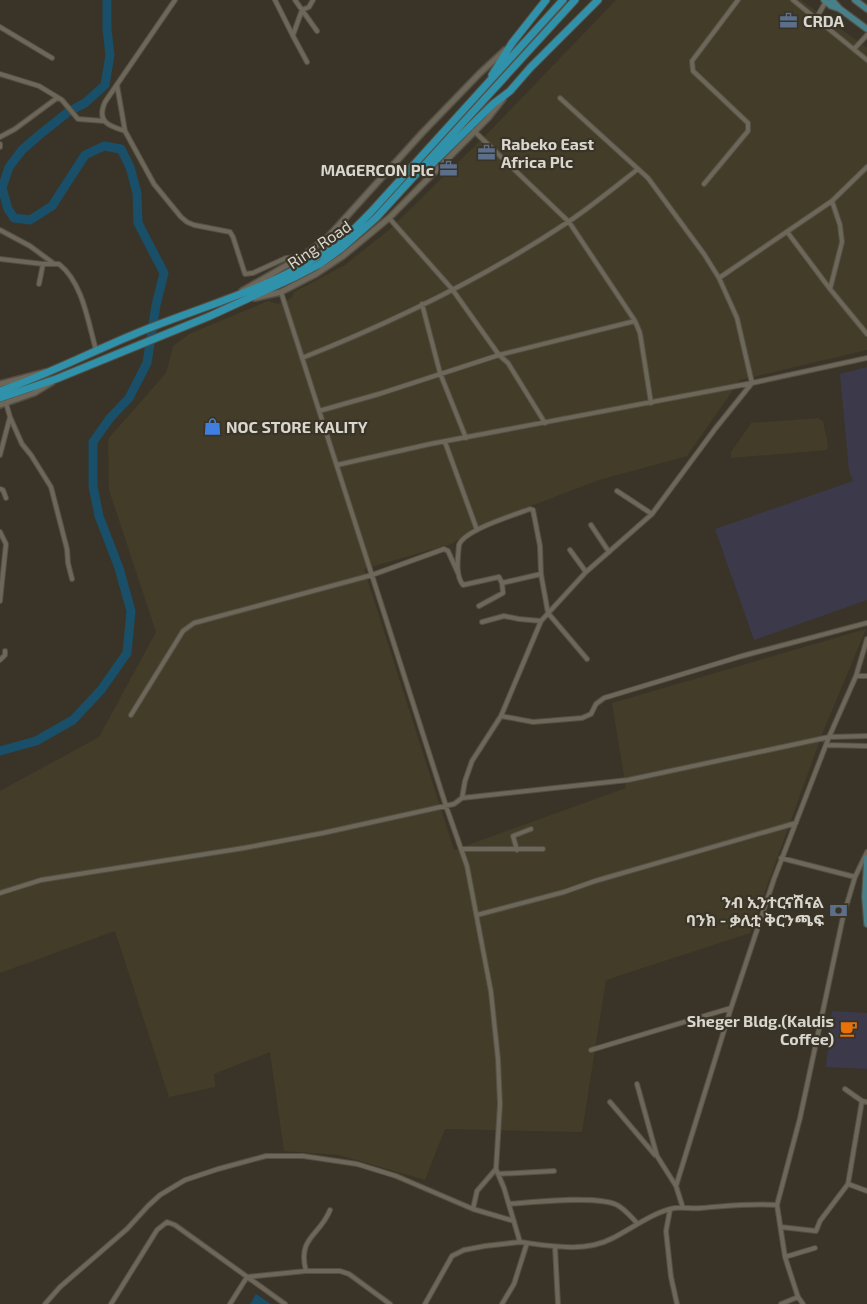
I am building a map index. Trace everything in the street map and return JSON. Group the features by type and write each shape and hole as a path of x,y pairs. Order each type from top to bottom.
{"highway":[{"path":"485,86 512,43 546,0"},
{"name":"Ring Road","path":"0,390 42,376 136,334 239,294 294,270 342,239 371,212 563,0"},
{"name":"Ring Road","path":"2,402 244,301 298,276 342,248 376,218 410,182 575,0"},
{"path":"410,182 441,156 496,100 510,90 598,0"}],"main road":[{"path":"827,0 867,29"},
{"path":"856,0 867,10"},
{"path":"867,858 867,924"}],"street":[{"path":"104,121 103,107 175,0"},
{"path":"275,0 307,62"},
{"path":"295,0 317,31"},
{"path":"293,36 302,10 309,7 313,0"},
{"path":"704,184 722,164 748,130 749,126 693,71 692,61 738,0"},
{"path":"793,0 867,60"},
{"path":"816,19 827,0"},
{"path":"0,26 52,58"},
{"path":"854,49 867,35"},
{"path":"239,294 249,286 317,246 342,223 480,73 512,43"},
{"path":"0,74 39,86 66,104 76,117 81,120 104,121 108,125 125,131"},
{"path":"117,85 125,131 154,184 181,217 194,225 230,232 248,275 286,258 301,257"},
{"path":"244,301 282,292 330,265 389,218 474,131 510,90"},
{"path":"0,137 15,129 57,98"},
{"path":"560,98 648,178 699,247 719,278 737,318 752,383"},
{"path":"474,131 569,222 635,321 640,334 650,403"},
{"path":"719,278 788,233 832,201 867,167"},
{"path":"302,358 354,337 470,280 569,222 638,169"},
{"path":"830,289 842,242 840,225 832,201"},
{"path":"389,218 452,290 499,355 508,363 545,423"},
{"path":"0,230 30,246 53,263"},
{"path":"788,233 867,334"},
{"path":"0,259 43,264 53,263 59,264 64,268 79,291 97,352"},
{"path":"39,284 43,264"},
{"path":"282,292 446,806 462,849 478,915 492,992 500,1104 496,1169 520,1242"},
{"path":"422,304 440,373 466,438"},
{"path":"319,411 379,394 499,355 635,321"},
{"path":"337,465 445,442 650,403 684,394 752,383 867,358"},
{"path":"0,384 53,370"},
{"path":"462,798 465,781 472,761 501,716 541,621 586,572 652,514 752,383"},
{"path":"2,402 22,444 51,487 67,549 72,580"},
{"path":"0,454 10,417"},
{"path":"445,442 478,530"},
{"path":"0,489 3,490 6,498"},
{"path":"616,491 652,514"},
{"path":"458,573 460,541 478,530 532,509 540,546 541,574 548,613 587,659"},
{"path":"591,525 609,552"},
{"path":"0,532 6,544 0,601"},
{"path":"131,715 183,630 188,626 372,575 444,549 448,551 463,585 499,577 504,593 479,606"},
{"path":"570,550 586,572"},
{"path":"502,583 541,574"},
{"path":"482,622 504,616 541,621"},
{"path":"501,716 533,722 582,718 591,714 596,704 604,698 742,656 867,623"},
{"path":"676,1186 731,1008 781,858 829,737 856,676 867,639"},
{"path":"0,660 5,651"},
{"path":"856,676 867,676"},
{"path":"0,893 41,880 244,848 322,833 446,806 454,804 462,798 628,780 829,737 867,736"},
{"path":"826,745 867,746"},
{"path":"478,915 564,892 595,881 796,823"},
{"path":"517,850 513,836 531,829"},
{"path":"462,849 543,849"},
{"path":"803,1304 798,1297 785,1257 777,1205 800,1118 844,917 855,877 867,852"},
{"path":"781,858 855,877"},
{"path":"591,1050 731,1008"},
{"path":"637,1084 657,1156"},
{"path":"845,1089 862,1101 867,1102"},
{"path":"781,1227 816,1231 820,1221 848,1184 862,1101"},
{"path":"610,1102 657,1156 676,1186 683,1208"},
{"path":"45,1304 60,1287 127,1229 160,1195 185,1180 266,1156 303,1156 334,1159 357,1164 396,1176 472,1209 514,1221"},
{"path":"472,1209 477,1191 496,1169"},
{"path":"498,1174 554,1171"},
{"path":"848,1184 867,1191"},
{"path":"509,1204 563,1200 610,1202 626,1211 638,1223"},
{"path":"425,1304 452,1256 464,1250 520,1242 555,1247 592,1246 614,1238 638,1223 670,1210 761,1203 777,1205"},
{"path":"306,1271 304,1250 330,1210"},
{"path":"670,1210 666,1231 671,1277 677,1304"},
{"path":"111,1304 157,1230 167,1222 175,1225 285,1304"},
{"path":"502,1304 516,1277 527,1243"},
{"path":"555,1247 558,1304"},
{"path":"785,1257 815,1248"},
{"path":"247,1277 306,1271 340,1271 349,1274 390,1304"},
{"path":"230,1304 247,1277"},
{"path":"781,1304 798,1297"}],"shaded area":[{"path":"616,0 801,0 867,48 867,350 740,380 687,456 599,480 484,524 451,544 364,569 454,850 626,788 612,703 866,629 823,732 750,933 606,980 582,1132 445,1129 425,1180 339,1155 284,1151 270,1052 214,1074 215,1087 169,1097 115,931 0,973 0,791 99,737 156,632 109,490 108,439 166,373 173,346 189,334 268,301 277,304 292,298 294,292 345,265 390,229 486,135"},
{"path":"867,367 867,600 754,640 715,529 853,481 849,471 840,374"},
{"path":"818,418 823,421 828,445 827,450 731,458 731,452 751,423"},
{"path":"832,1011 867,1013 867,1069 826,1067"}],"water":[{"path":"256,1294 271,1304 250,1304"}],"waterway":[{"path":"0,751 36,741 73,720 101,690 127,653 131,611 119,568 99,516 93,486 93,442 110,418 129,398 147,363 156,305 164,273 138,223 137,193 130,167 121,149 104,146 85,155 52,206 30,220 14,218 8,209 2,188 9,167 22,150 68,112 85,103 105,85 110,55 107,29 107,0"}],"place":[{"name":"CRDA","path":"789,20"},
{"name":"Rabeko East Africa Plc","path":"487,152"},
{"name":"MAGERCON Plc","path":"448,169"},
{"name":"NOC STORE KALITY","path":"212,426"},
{"name":"ንብ ኢንተርናሽናል ባንክ - ቃሊቲ ቅርንጫፍ","path":"838,910"},
{"name":"Sheger Bldg.(Kaldis Coffee)","path":"848,1029"}]}
